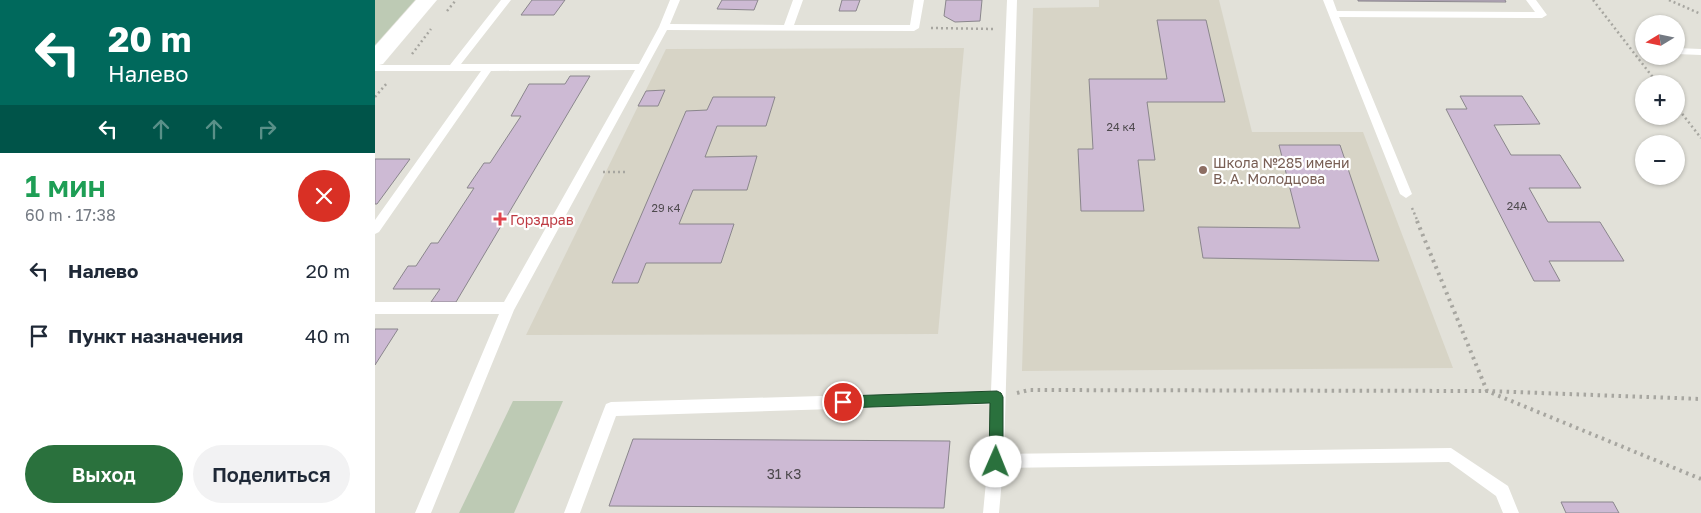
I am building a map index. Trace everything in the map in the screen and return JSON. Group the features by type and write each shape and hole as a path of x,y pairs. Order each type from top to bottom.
{"street":[{"path":"375,59 427,0"}],"lane":[{"path":"453,68 506,0"},
{"path":"423,513 508,308 664,27 675,0"},
{"path":"788,28 798,0"},
{"path":"664,27 914,28 919,0"},
{"path":"991,513 996,462 1012,0"},
{"path":"1328,0 1406,194"},
{"path":"1334,14 1542,15 1531,0"},
{"path":"1685,51 1701,52"},
{"path":"375,68 641,67"},
{"path":"375,229 488,68"},
{"path":"375,308 508,308"},
{"path":"571,513 611,410 997,397"},
{"path":"996,462 1451,455 1502,491 1511,513"}],"path":[{"path":"443,15 456,0"},
{"path":"1593,0 1652,75"},
{"path":"1669,0 1701,14"},
{"path":"375,97 437,23"},
{"path":"914,28 1011,29"},
{"path":"1685,118 1701,138"},
{"path":"585,172 628,172"},
{"path":"1406,194 1487,391 1701,478"},
{"path":"997,397 1029,390 1487,391 1701,399"}],"shaded area":[{"name":"Школа №285 имени В. А. Молодцова","path":"1099,0 1219,0 1252,132 1363,132 1453,368 1022,371 1033,8 1099,7"},
{"path":"964,48 938,334 526,335 666,49"}],"green space":[{"path":"375,0 415,0 375,45"},
{"path":"513,401 563,401 514,513 459,513"}],"building":[{"path":"532,0 565,0 554,15 521,15"},
{"path":"722,0 758,0 754,10 717,9"},
{"path":"842,0 860,0 856,11 839,11"},
{"path":"946,0 982,0 980,21 955,22 944,16"},
{"path":"1505,0 1506,2 1358,1"},
{"path":"1157,20 1206,20 1225,102 1147,102 1155,160 1138,160 1144,211 1081,211 1078,149 1093,149 1089,79 1167,79"},
{"path":"570,76 590,76 456,302 431,302 440,289 393,289 408,266 416,266 431,243 438,243 474,188 467,188 484,163 490,163 521,116 511,116 529,84 565,84"},
{"path":"665,90 658,106 638,106 646,91"},
{"path":"1460,96 1522,96 1540,124 1494,125 1511,155 1560,155 1581,188 1529,188 1548,222 1600,222 1624,261 1549,261 1560,281 1534,281 1446,109 1467,109"},
{"path":"713,97 775,97 766,126 717,126 705,157 757,156 747,190 693,190 679,224 734,224 721,263 646,263 638,283 612,283 686,111 707,110"},
{"path":"1279,145 1340,145 1379,261 1203,258 1198,227 1300,228"},
{"path":"375,159 410,159 377,204 375,204"},
{"path":"375,329 398,329 375,365"},
{"path":"633,439 950,441 944,508 609,506"},
{"path":"1561,502 1613,502 1619,513 1566,513"}],"place":[{"name":"Школа №285 имени В. А. Молодцова","path":"1203,170"},
{"name":"Горздрав","path":"500,219"}],"route":[{"path":"843,402 997,397 996,462"}]}
